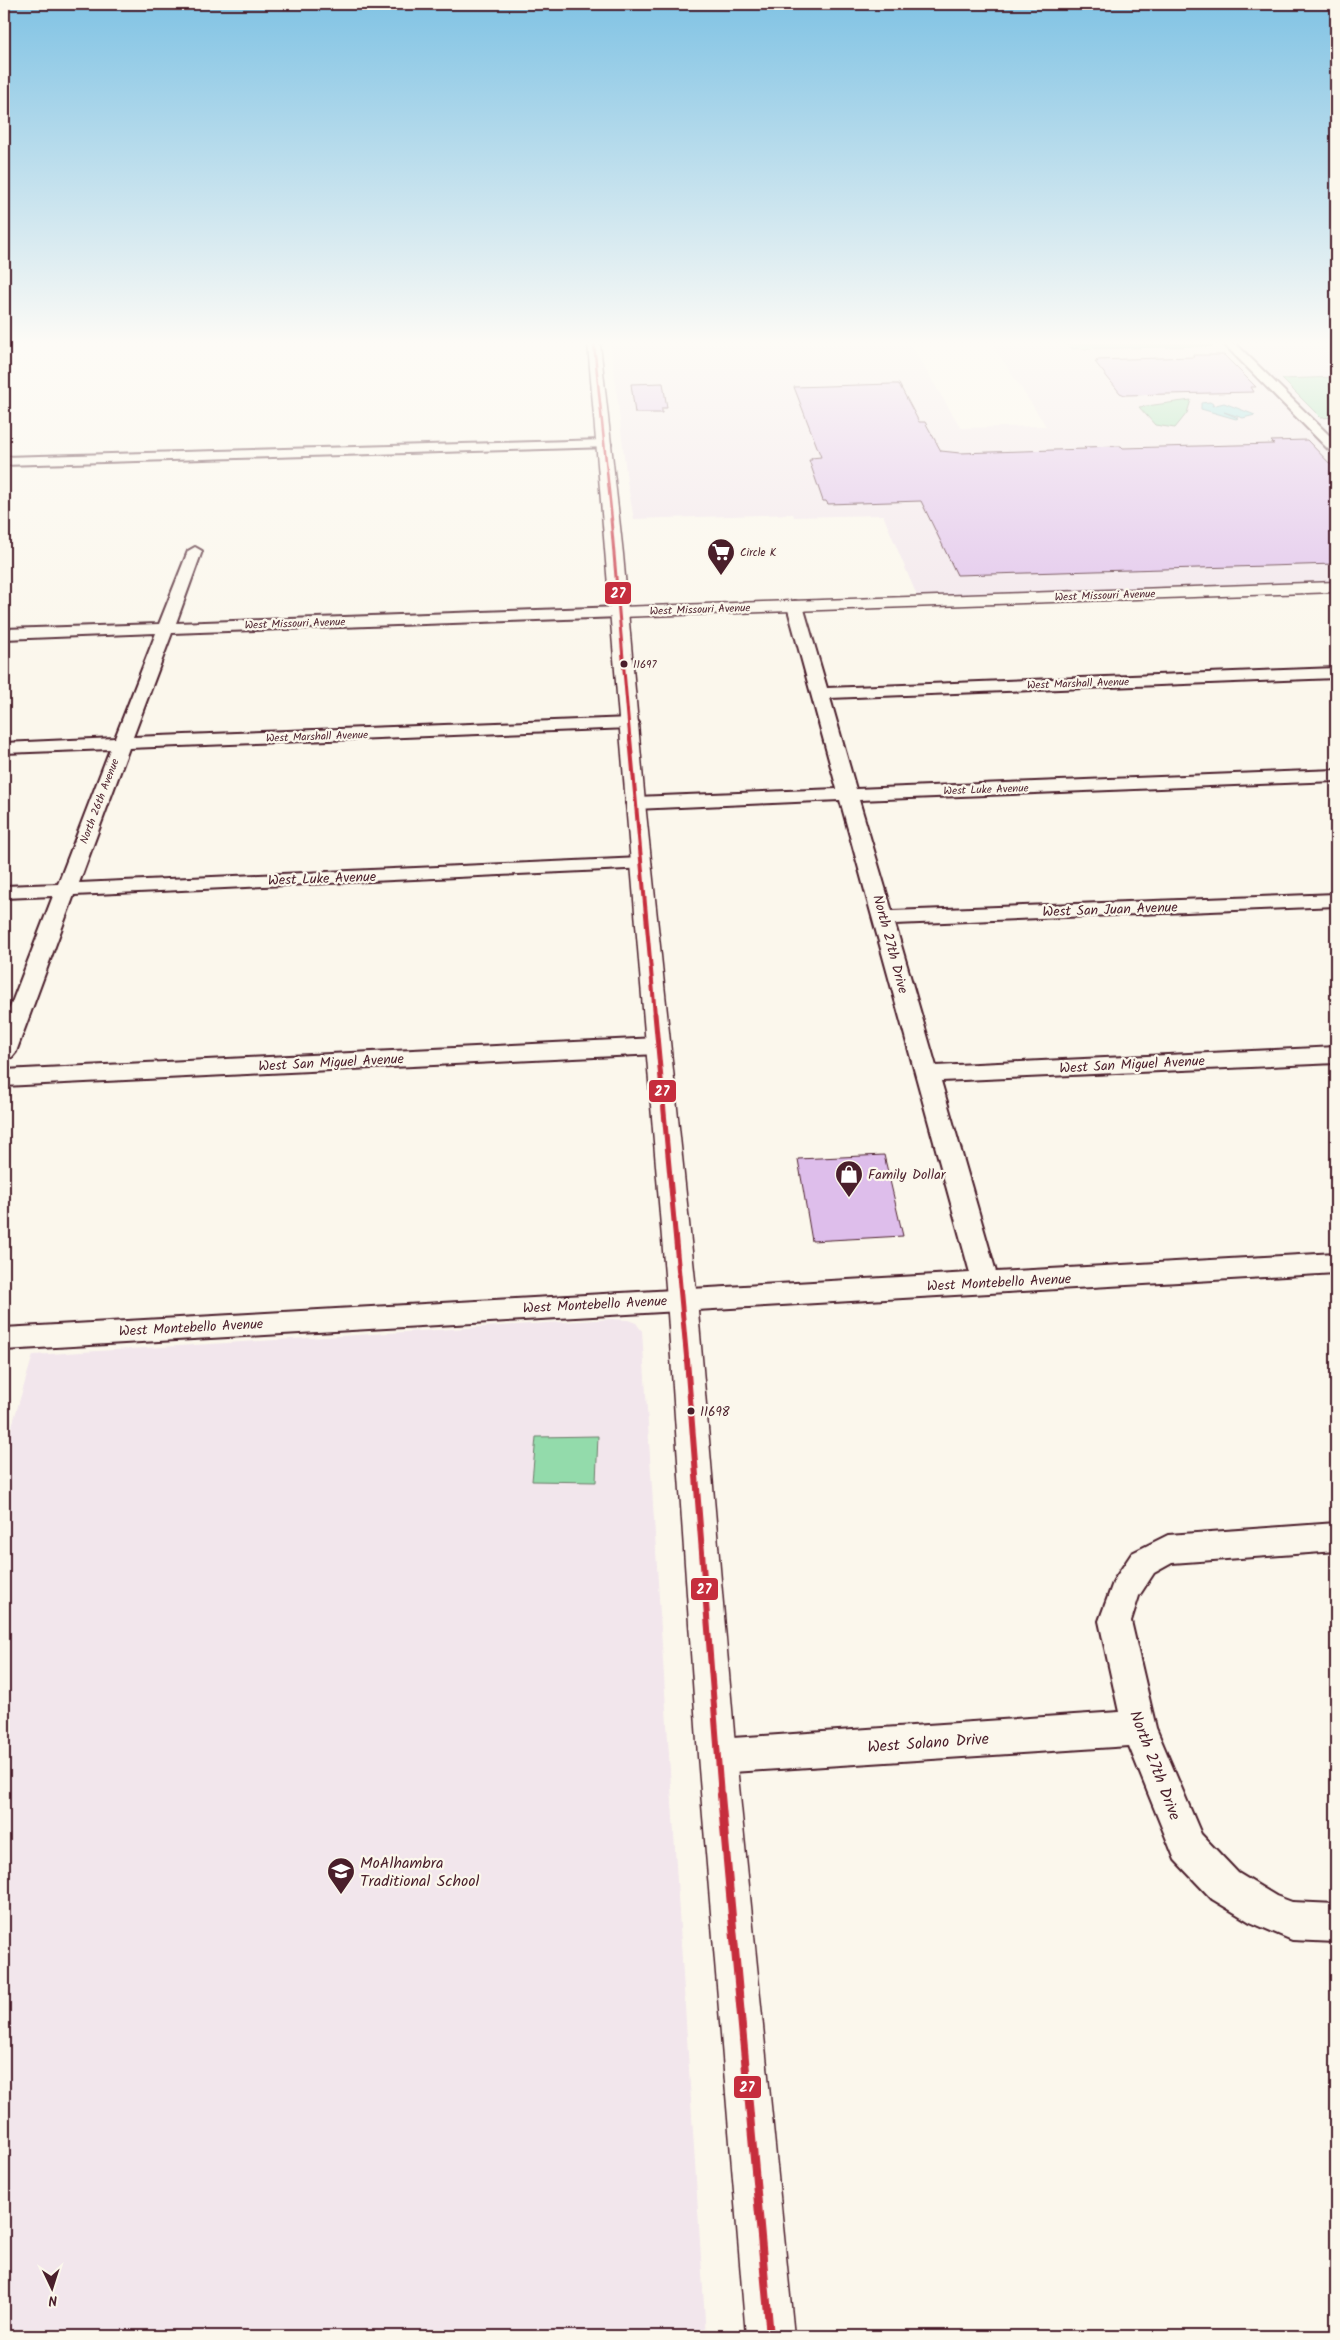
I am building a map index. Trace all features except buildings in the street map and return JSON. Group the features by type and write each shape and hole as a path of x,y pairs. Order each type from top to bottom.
{"main road":[{"path":"605,453 657,1046 682,1299 717,1756 770,2336"},
{"name":"West Missouri Avenue","path":"620,612 1336,587"}],"street":[{"path":"4,461 279,453"},
{"name":"North 26th Avenue","path":"4,1052 195,551"},
{"name":"North 27th Drive","path":"795,606 850,795 986,1283"},
{"name":"West Missouri Avenue","path":"4,634 620,612"},
{"name":"West Marshall Avenue","path":"821,693 1336,673"},
{"name":"West Marshall Avenue","path":"4,748 630,724"},
{"name":"West Luke Avenue","path":"635,803 1336,775"},
{"name":"West Luke Avenue","path":"4,892 641,864"},
{"name":"West San Juan Avenue","path":"884,918 1336,900"},
{"name":"West San Miguel Avenue","path":"4,1078 657,1046"},
{"name":"West San Miguel Avenue","path":"928,1074 1336,1055"},
{"name":"West Montebello Avenue","path":"4,1339 1336,1263"},
{"name":"North 27th Drive","path":"1336,1537 1168,1549 1143,1563 1125,1590 1115,1621 1139,1728 1188,1846 1225,1886 1263,1909 1292,1921 1336,1923"},
{"name":"West Solano Drive","path":"717,1756 1139,1728"}],"shaded area":[{"path":"624,453 1336,453 1336,584 917,596 883,515 794,517 793,514 634,519"},
{"name":"MoAlhambra Traditional School","path":"612,1319 628,1320 636,1323 642,1331 706,2336 4,2336 4,1453 33,1355"}],"green space":[{"path":"598,1436 596,1482 532,1481 536,1437"}],"transit line":[{"name":"27","path":"605,453 635,803 682,1299 717,1756 770,2336"}],"place":[{"name":"Circle K","path":"721,576"},
{"name":"11697","path":"624,664"},
{"name":"Family Dollar","path":"849,1198"},
{"name":"11698","path":"691,1411"},
{"name":"MoAlhambra Traditional School","path":"341,1895"}]}
